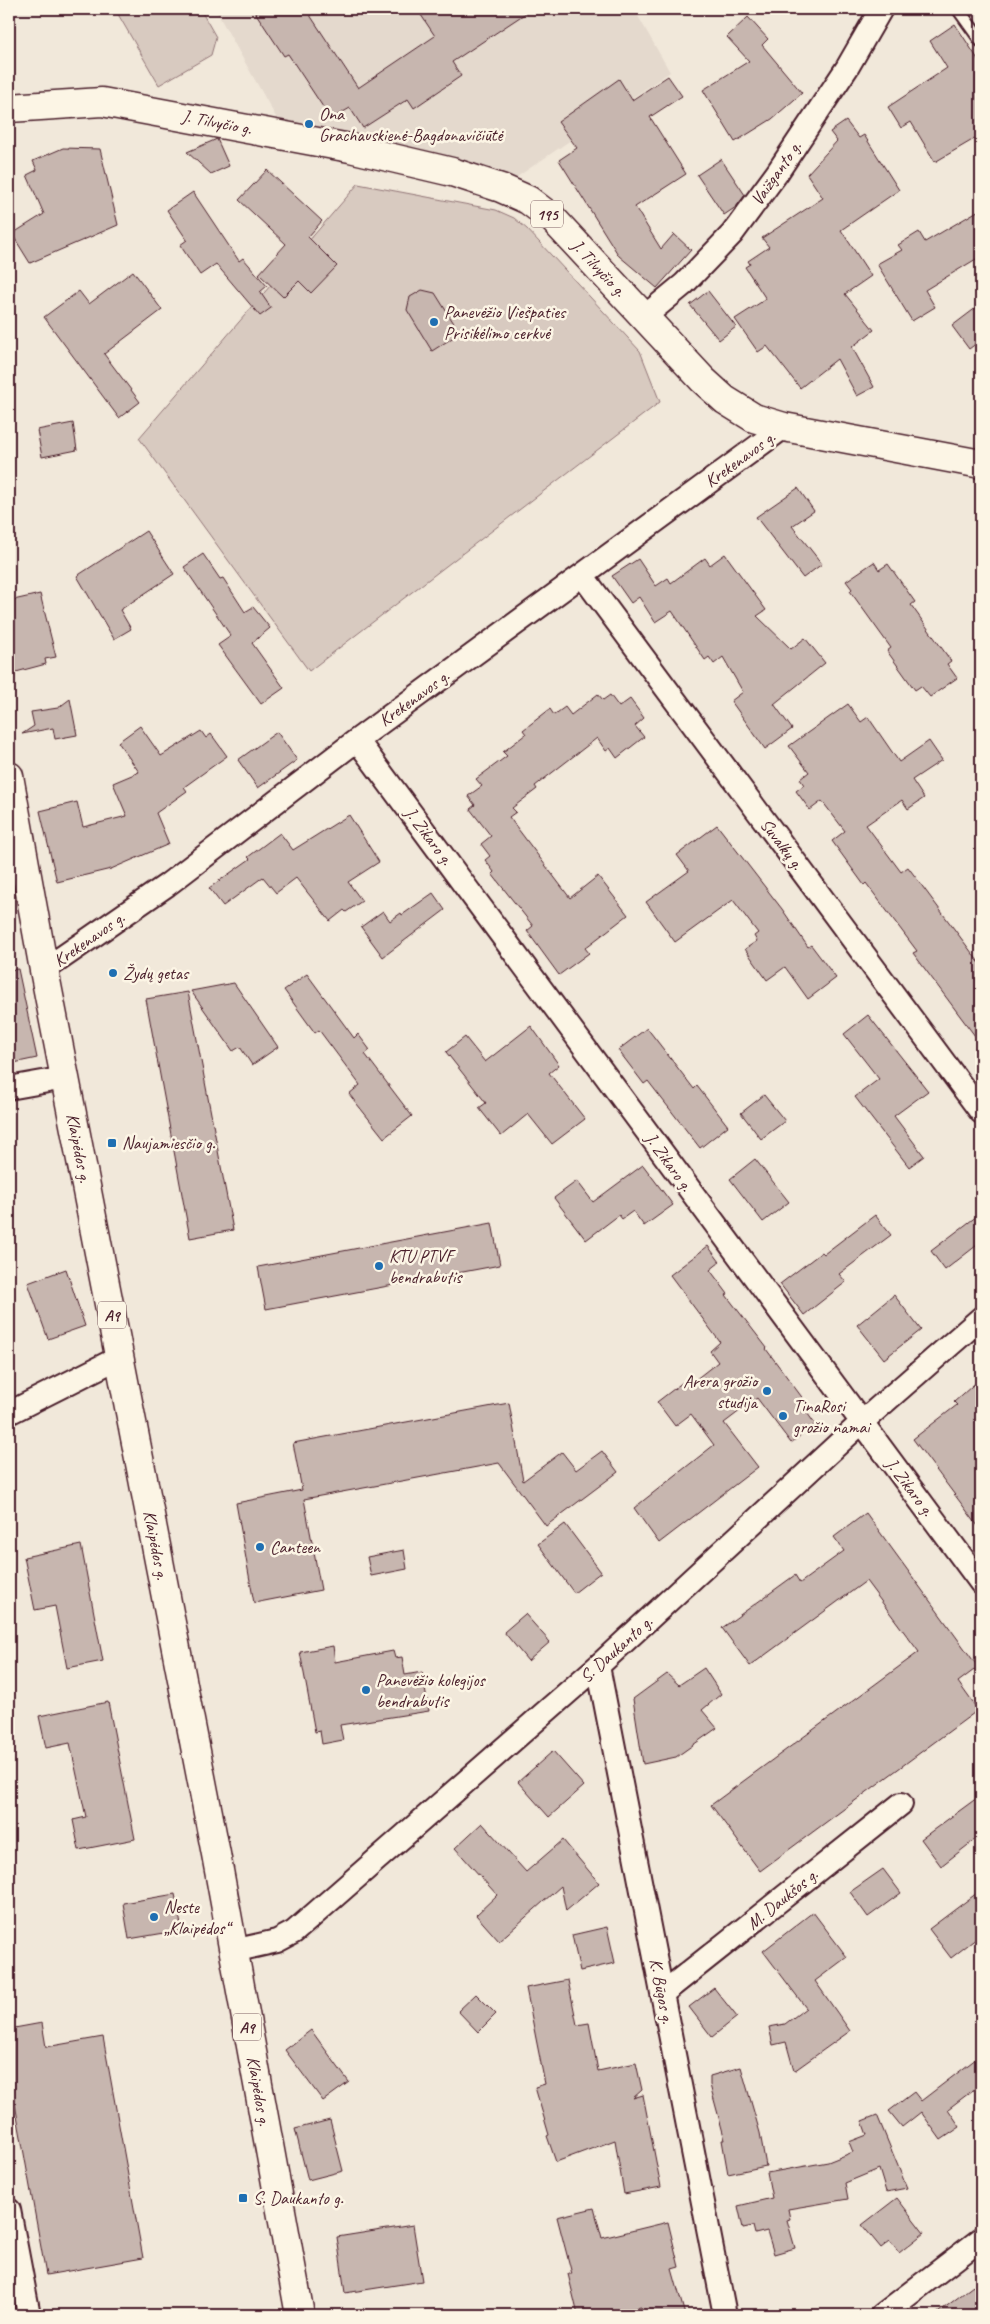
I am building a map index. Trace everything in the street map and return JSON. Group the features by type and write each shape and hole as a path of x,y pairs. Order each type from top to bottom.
{"main road":[{"name":"J. Tilvyčio g.","path":"40,107 70,102 102,102 146,109 350,148 452,172 501,188 528,200 553,218 644,317 725,400 754,418 784,427 981,464"},
{"name":"195","path":"9,108 40,107"},
{"path":"9,124 40,107"},
{"name":"Klaipėdos g.","path":"9,776 44,970 234,1950 300,2315"}],"street":[{"name":"Vaižganto g.","path":"644,317 684,284 732,234 842,76 881,9"},
{"name":"Krekenavos g.","path":"44,970 168,885 358,740 784,427"},
{"name":"Suvalkų g.","path":"582,575 981,1112"},
{"name":"J. Zikaro g.","path":"358,740 981,1583"},
{"path":"9,1088 65,1078"},
{"name":"S. Daukanto g.","path":"234,1950 277,1941 294,1932 598,1666 862,1422 981,1318"},
{"path":"9,1413 120,1357"},
{"name":"K. Būgos g.","path":"598,1666 725,2315"},
{"name":"M. Daukšos g.","path":"663,1993 901,1804"},
{"path":"9,2210 29,2315"},
{"path":"882,2315 981,2239"}],"lane":[{"path":"958,9 981,41"}],"shaded area":[{"path":"115,9 200,9 216,37 211,55 159,85"},
{"path":"215,9 634,9 670,72 501,188 286,135"},
{"path":"358,184 496,210 514,218 527,229 640,351 660,402 309,671 139,438"}],"building":[{"path":"253,9 306,9 358,88 435,36 417,9 532,9 452,62 461,76 414,108 408,99 363,128 350,108 331,119 288,54 284,56"},
{"path":"748,17 768,39 762,45 802,93 772,119 735,142 703,90 749,61 727,37"},
{"path":"955,24 981,64 981,135 935,162 911,122 901,128 888,107 947,68 930,41"},
{"path":"668,76 682,96 650,117 686,174 635,207 661,249 674,234 691,250 657,288 619,256 559,160 577,148 558,122 619,79 632,100"},
{"path":"846,121 859,138 864,135 899,190 841,230 871,276 845,294 874,330 852,347 874,387 857,396 837,359 800,388 767,346 758,352 735,319 766,299 745,267 750,264 748,261 769,247 762,238 823,198 807,174 837,141 830,132"},
{"path":"217,139 229,166 211,174 187,152"},
{"path":"63,148 100,149 118,225 30,263 12,234 44,214 27,175 37,170 33,161"},
{"path":"721,159 745,195 736,207 724,215 697,175"},
{"path":"267,170 322,221 308,237 337,266 311,293 299,281 283,297 259,274 286,244 239,200"},
{"path":"193,192 239,261 243,258 267,286 260,292 271,308 260,316 216,264 200,275 180,245 187,240 167,210"},
{"path":"981,209 981,256 925,290 935,307 912,321 877,264 902,250 898,245 919,232 925,242"},
{"path":"133,271 162,310 104,354 140,402 119,418 44,317 79,291 89,304"},
{"name":"Panevėžio Viešpaties Prisikėlimo cerkvė","path":"422,290 435,293 460,333 432,351 407,310 410,297"},
{"path":"708,291 736,327 719,340 690,305"},
{"path":"981,304 981,340 969,349 952,326"},
{"path":"73,423 77,450 42,457 37,430"},
{"path":"798,488 814,511 792,526 822,564 803,578 756,517"},
{"path":"146,531 174,574 120,610 131,629 114,639 77,576"},
{"path":"203,554 220,579 223,578 245,612 253,607 270,628 252,643 284,688 261,704 218,645 231,636 184,567"},
{"path":"725,554 766,610 757,616 791,649 805,638 825,663 774,704 792,729 765,749 731,701 743,692 723,657 714,664 709,657 705,660 672,611 655,622 639,597 631,603 612,576 638,559 656,586 668,578 671,583 705,558 710,565"},
{"path":"874,562 879,570 888,564 915,602 911,605 951,661 947,664 957,678 930,697 921,686 915,690 887,651 891,648 850,591 852,589 846,581"},
{"path":"40,594 56,657 45,659 46,664 16,672 9,644 9,601"},
{"path":"598,694 603,700 610,695 619,707 630,699 644,718 635,726 644,737 617,758 610,748 606,751 597,738 535,786 537,789 512,808 516,812 509,817 570,898 598,876 628,915 585,948 589,953 559,975 527,931 533,926 492,874 494,872 485,860 490,856 481,844 491,836 470,809 475,805 468,796 482,786 476,779 507,756 503,752 526,734 523,730 550,709 554,715 565,707 571,715"},
{"path":"70,699 77,735 55,739 53,728 22,734 34,726 31,712 58,708"},
{"path":"848,704 861,722 868,717 899,762 929,741 942,760 912,780 924,798 908,809 902,800 866,825 901,872 908,867 981,965 981,1044 913,953 917,951 866,883 864,885 832,841 845,831 822,801 810,810 796,791 804,785 800,779 809,772 789,746"},
{"path":"140,726 161,756 201,731 206,738 211,734 227,756 184,787 187,791 156,813 169,844 111,869 57,882 40,811 77,802 83,827 127,816 113,783 139,772 118,742"},
{"path":"277,732 297,760 258,788 238,760"},
{"path":"349,815 379,862 348,882 362,901 346,912 344,910 330,921 296,878 276,893 263,877 223,906 209,888 250,859 248,857 280,833 293,850"},
{"path":"717,825 782,909 808,947 811,945 836,978 808,999 785,967 767,980 745,949 757,941 754,936 758,933 733,900 675,942 646,902 689,871 677,855"},
{"path":"433,893 445,910 383,957 361,927 383,911 390,921 401,913 402,915"},
{"path":"18,969 37,1058 9,1064 9,970"},
{"path":"307,974 354,1038 358,1034 370,1050 365,1054 412,1116 384,1138 349,1094 360,1085 319,1030 315,1033 284,990"},
{"path":"234,983 278,1047 252,1065 240,1047 233,1051 191,991"},
{"path":"188,992 233,1230 190,1238 146,999"},
{"path":"868,1015 928,1091 894,1116 924,1156 909,1167 855,1097 879,1079 844,1034"},
{"path":"531,1026 559,1065 549,1073 585,1119 552,1144 528,1114 501,1136 479,1108 486,1103 446,1052 465,1037 485,1062"},
{"path":"647,1028 694,1089 697,1086 728,1126 700,1148 648,1081 644,1084 618,1050"},
{"path":"764,1095 785,1121 761,1139 741,1113"},
{"path":"755,1159 789,1202 763,1222 730,1179"},
{"path":"643,1165 673,1205 644,1226 633,1211 622,1219 619,1215 586,1240 554,1198 577,1181 593,1202"},
{"path":"981,1213 981,1242 945,1270 931,1251"},
{"path":"875,1215 891,1235 839,1274 846,1282 804,1315 780,1284 822,1252 824,1254"},
{"name":"KTU PTVF bendrabutis","path":"492,1223 500,1265 266,1309 258,1267"},
{"path":"708,1246 720,1262 710,1270 728,1294 726,1295 807,1404 803,1407 815,1424 791,1443 757,1398 724,1423 758,1467 659,1543 634,1508 714,1445 691,1414 675,1426 657,1402 683,1382 686,1387 718,1362 710,1351 720,1342 670,1275"},
{"path":"66,1269 85,1326 48,1339 28,1283"},
{"path":"894,1295 921,1330 884,1359 857,1325"},
{"path":"981,1378 981,1530 913,1439 957,1405 954,1402"},
{"path":"509,1403 523,1481 562,1452 576,1470 602,1451 618,1472 546,1526 499,1463 304,1499 321,1590 254,1603 236,1503 302,1490 293,1443"},
{"path":"866,1513 978,1667 958,1682 978,1710 760,1871 711,1805 919,1652 866,1581 750,1666 722,1628 795,1575 800,1583 844,1551 834,1537"},
{"path":"565,1524 601,1572 574,1593 538,1544"},
{"path":"81,1545 103,1661 67,1668 55,1606 35,1610 24,1557"},
{"path":"404,1550 407,1569 371,1576 367,1557"},
{"path":"525,1614 550,1642 528,1661 504,1632"},
{"name":"Panevėžio kolegijos bendrabutis","path":"333,1646 335,1662 393,1651 395,1658 402,1657 405,1675 422,1672 429,1711 340,1725 343,1740 322,1744 320,1731 315,1732 300,1652"},
{"path":"704,1668 721,1694 702,1710 717,1728 676,1757 643,1764 633,1699 667,1674 679,1685"},
{"path":"108,1702 135,1839 79,1850 73,1820 86,1817 70,1743 46,1748 39,1716"},
{"path":"553,1751 584,1786 549,1817 518,1782"},
{"path":"981,1795 981,1835 941,1866 921,1839"},
{"path":"482,1823 526,1872 563,1840 599,1883 566,1911 561,1886 499,1941 476,1915 497,1895 455,1848"},
{"path":"883,1869 901,1893 868,1917 850,1892"},
{"path":"981,1890 981,1935 951,1958 929,1929"},
{"path":"175,1894 182,1930 129,1939 123,1903"},
{"path":"813,1912 847,1957 815,1981 850,2031 794,2071 786,2042 773,2045 769,2027 785,2024 806,2008 763,1951"},
{"path":"607,1927 615,1963 580,1971 572,1935"},
{"path":"568,1980 577,2025 589,2023 598,2071 636,2063 642,2090 633,2098 643,2095 661,2187 624,2194 615,2140 556,2162 547,2136 549,2135 535,2087 545,2084 526,1988"},
{"path":"714,1988 737,2017 712,2037 689,2007"},
{"path":"476,1994 496,2014 478,2032 458,2011"},
{"path":"42,2023 46,2047 103,2037 143,2258 46,2275 15,2104 9,2105 9,2029"},
{"path":"311,2030 349,2082 323,2101 285,2050"},
{"path":"981,2055 981,2084 948,2109 960,2127 941,2140 921,2112 902,2127 889,2111 914,2092 921,2101"},
{"path":"741,2067 760,2133 766,2166 728,2174 722,2140 725,2140 710,2085 710,2076"},
{"path":"877,2115 907,2188 886,2192 879,2169 845,2183 848,2199 788,2209 790,2219 787,2220 795,2248 774,2254 767,2231 755,2234 753,2226 743,2228 738,2206 772,2198 767,2173 828,2162 853,2152 849,2142 867,2135 862,2121"},
{"path":"330,2120 343,2171 308,2180 295,2129"},
{"path":"897,2198 924,2233 899,2253 890,2241 881,2248 862,2225"},
{"path":"594,2208 602,2238 668,2222 679,2267 672,2269 685,2315 644,2315 641,2307 604,2315 578,2315 568,2274 572,2274 557,2217"},
{"path":"413,2225 422,2281 345,2293 337,2237"},
{"path":"973,2286 981,2297 981,2315 935,2315"}],"place":[{"name":"Ona Grachauskienė-Bagdonavičiūtė","path":"309,124"},
{"name":"Panevėžio Viešpaties Prisikėlimo cerkvė","path":"434,322"},
{"name":"Žydų getas","path":"113,973"},
{"name":"Naujamiesčio g.","path":"112,1143"},
{"name":"KTU PTVF bendrabutis","path":"379,1266"},
{"name":"Arera grožio studija","path":"767,1391"},
{"name":"TinaRosi grožio namai","path":"783,1416"},
{"name":"Canteen","path":"260,1547"},
{"name":"Panevėžio kolegijos bendrabutis","path":"366,1690"},
{"name":"Neste „Klaipėdos“","path":"154,1917"},
{"name":"S. Daukanto g.","path":"243,2198"}]}
